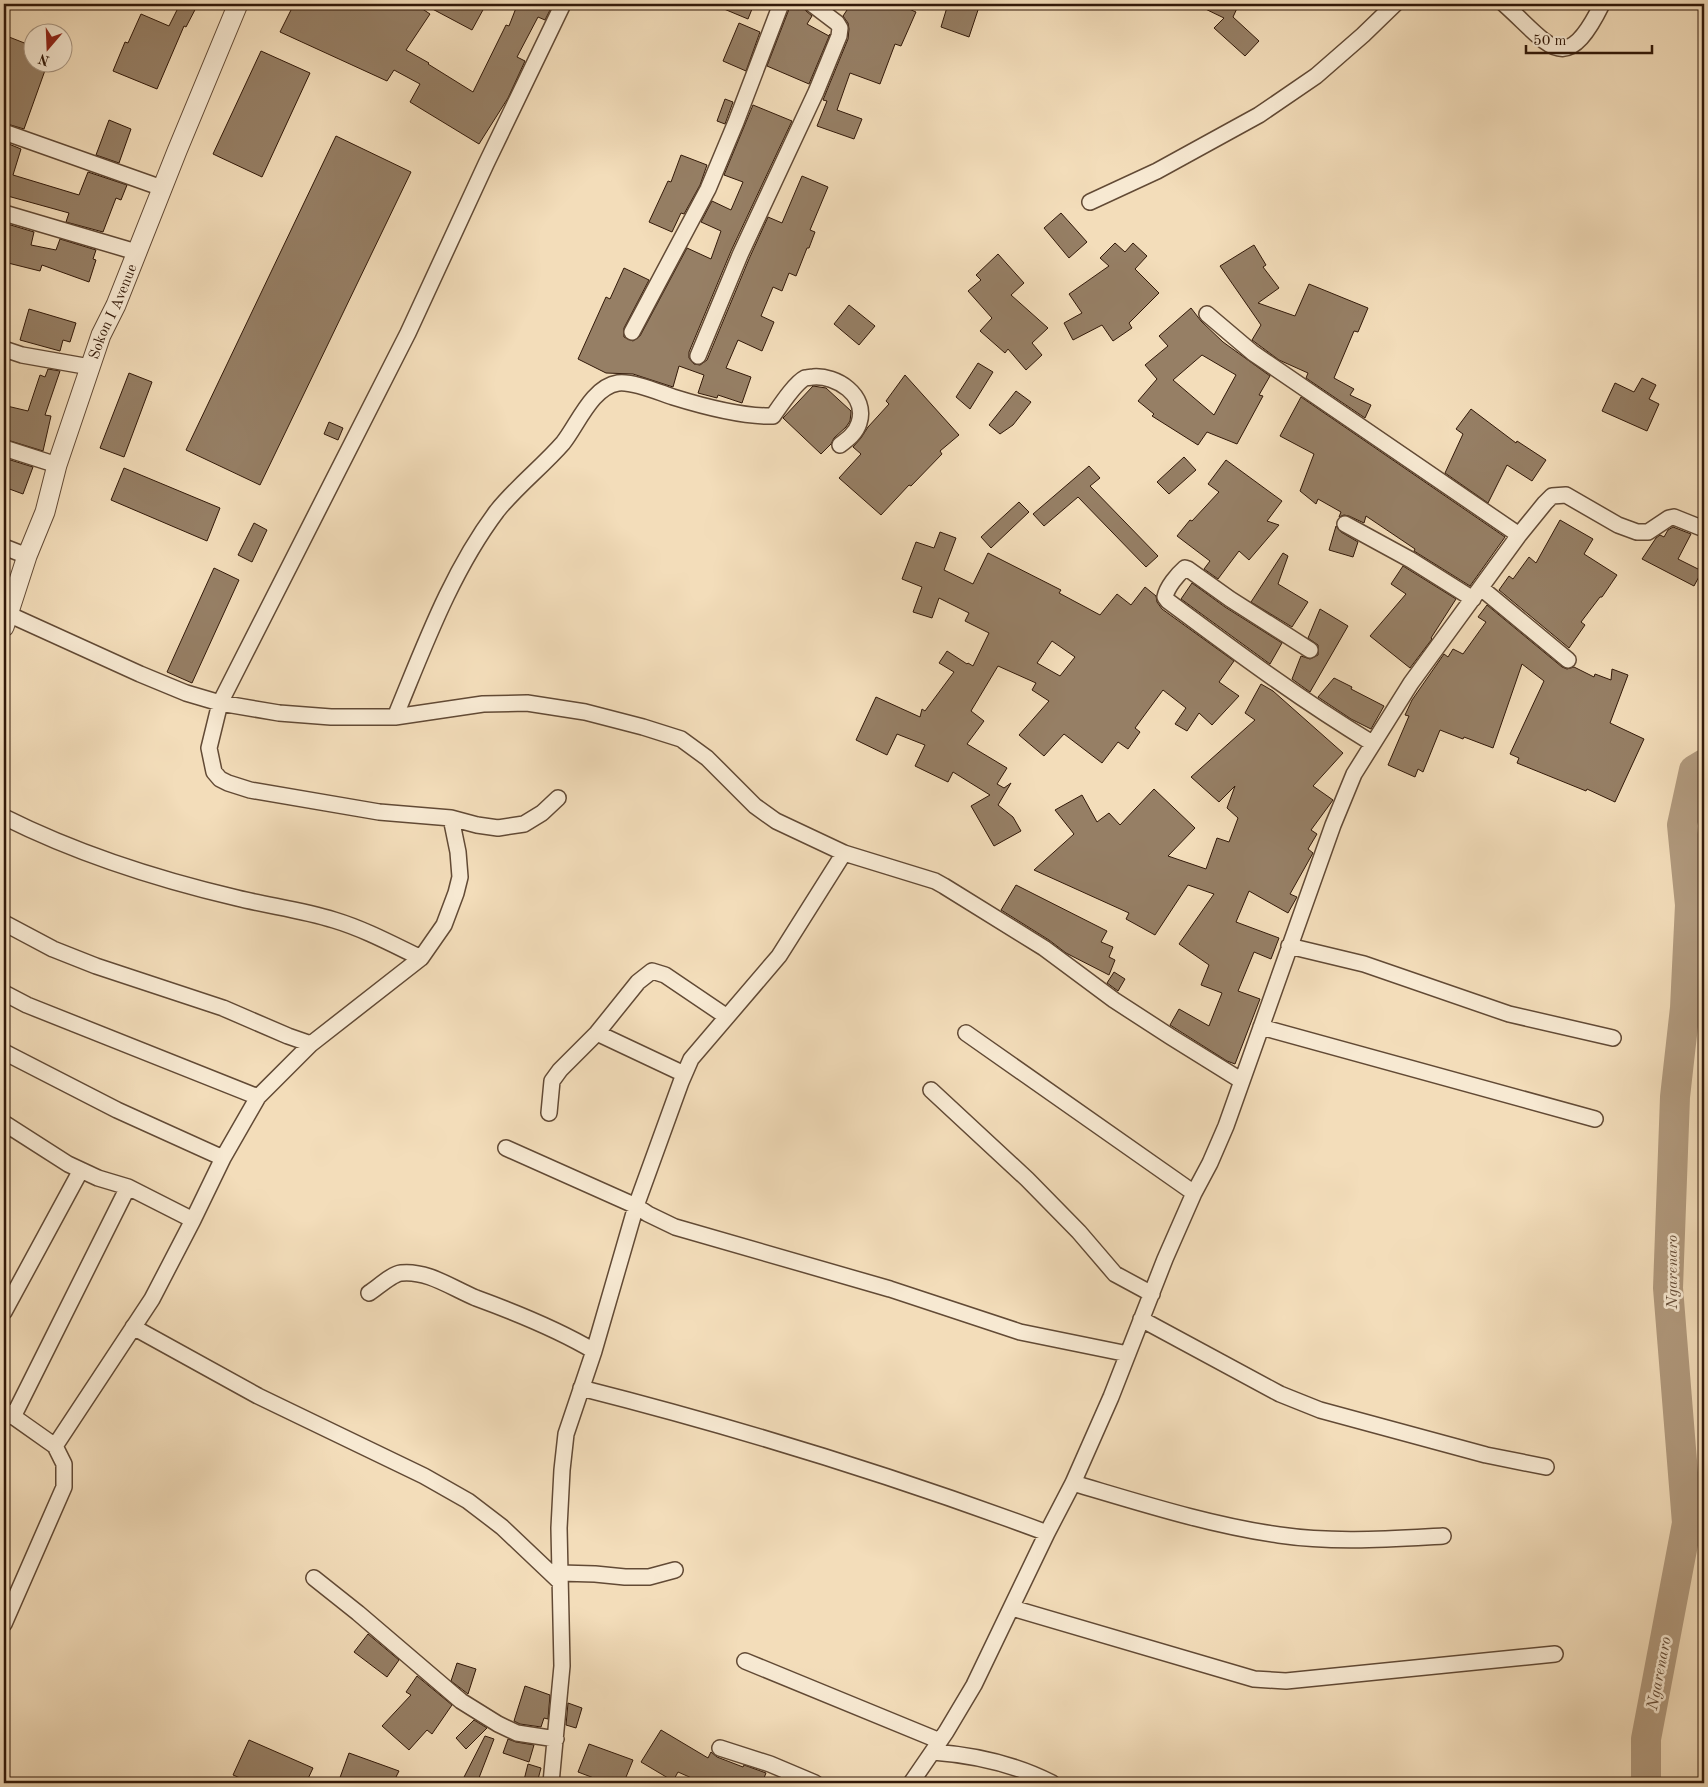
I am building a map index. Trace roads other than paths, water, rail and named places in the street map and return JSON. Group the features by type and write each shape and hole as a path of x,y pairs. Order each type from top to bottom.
{"street":[{"name":"Sokon I Avenue","path":"6,620 27,556 45,512 57,465 101,335 116,305 238,4"},
{"path":"558,798 542,813 524,824 498,828 451,818 370,811 289,797 228,783 220,779 214,772 209,748 220,703 408,333 563,4"},
{"path":"632,332 708,189 781,4"},
{"path":"698,356 740,255 826,69 839,36 840,28 837,23 812,4"},
{"path":"1090,202 1157,171 1259,116 1316,76 1395,4"},
{"path":"1504,4 1547,44 1559,50 1570,48 1580,40 1594,21 1602,4"},
{"path":"4,132 162,188"},
{"path":"4,213 136,252"},
{"path":"1207,314 1253,353 1518,535"},
{"path":"4,349 22,355 90,367"},
{"path":"395,717 454,581 479,538 497,511 520,484 563,442 597,393 617,383 643,386 674,397 727,410 773,416 796,386 805,378 822,376 838,381 850,390 858,401 861,413 859,423 852,435 840,445"},
{"path":"4,448 57,465"},
{"path":"911,1783 974,1685 1072,1483 1128,1354 1165,1259 1226,1126 1333,825 1354,774 1372,743 1411,683 1518,535 1552,496 1566,495 1618,525 1637,532 1648,532 1669,518 1674,517 1704,529"},
{"path":"1345,524 1477,594 1568,660"},
{"path":"4,547 27,556"},
{"path":"1310,650 1188,569 1185,568 1182,571 1166,592 1165,597 1168,602 1315,707 1372,743"},
{"path":"6,620 186,693 220,703 279,713 322,716 395,717 483,704 527,703 585,712 681,739 707,758 755,806 776,821 844,853 935,881 944,886 1044,948 1114,1000 1242,1080"},
{"path":"4,817 67,846 112,863 157,878 239,898 296,909 336,920 421,958"},
{"path":"55,1446 152,1299 223,1158 258,1097 312,1044 421,958 444,925 460,878 458,852 451,818"},
{"path":"552,1783 562,1666 558,1528 566,1434 594,1351 636,1206 690,1059 779,956 844,853"},
{"path":"4,923 54,949 96,966 223,1008 288,1036 312,1044"},
{"path":"1289,946 1364,964 1509,1014 1613,1038"},
{"path":"549,1113 552,1081 574,1055 597,1033 638,982 652,971 665,975 727,1017"},
{"path":"4,993 258,1097"},
{"path":"1261,1027 1596,1119"},
{"path":"597,1033 684,1074"},
{"path":"966,1033 1194,1193"},
{"path":"4,1052 117,1110 223,1158"},
{"path":"931,1090 1079,1232 1115,1274 1152,1294"},
{"path":"4,1123 68,1164 128,1188 193,1220"},
{"path":"506,1148 636,1206 675,1227 890,1289 1020,1332 1128,1354"},
{"path":"4,1312 80,1170"},
{"path":"4,1624 64,1487 64,1464 55,1446 9,1414 128,1188"},
{"path":"369,1293 398,1273 412,1272 434,1279 570,1336 594,1351"},
{"path":"1141,1319 1280,1394 1320,1410 1486,1455 1546,1467"},
{"path":"133,1327 258,1396 424,1476 468,1501 502,1527 560,1577 649,1577 675,1570"},
{"path":"581,1388 664,1409 749,1434 968,1504 1047,1533"},
{"path":"1072,1483 1225,1526 1280,1535 1358,1541 1443,1536"},
{"path":"314,1578 358,1612 461,1701 498,1724 517,1733 556,1738"},
{"path":"1012,1608 1254,1679 1286,1682 1554,1654"},
{"path":"745,1661 850,1705 903,1724 936,1746 1004,1764 1052,1783"},
{"path":"720,1748 770,1764 815,1783"}],"waterway":[{"name":"Ngarenaro","path":"1646,1783 1646,1739 1687,1523 1668,1288 1675,1097 1685,1008 1690,905 1682,825 1694,770 1704,764"}]}
